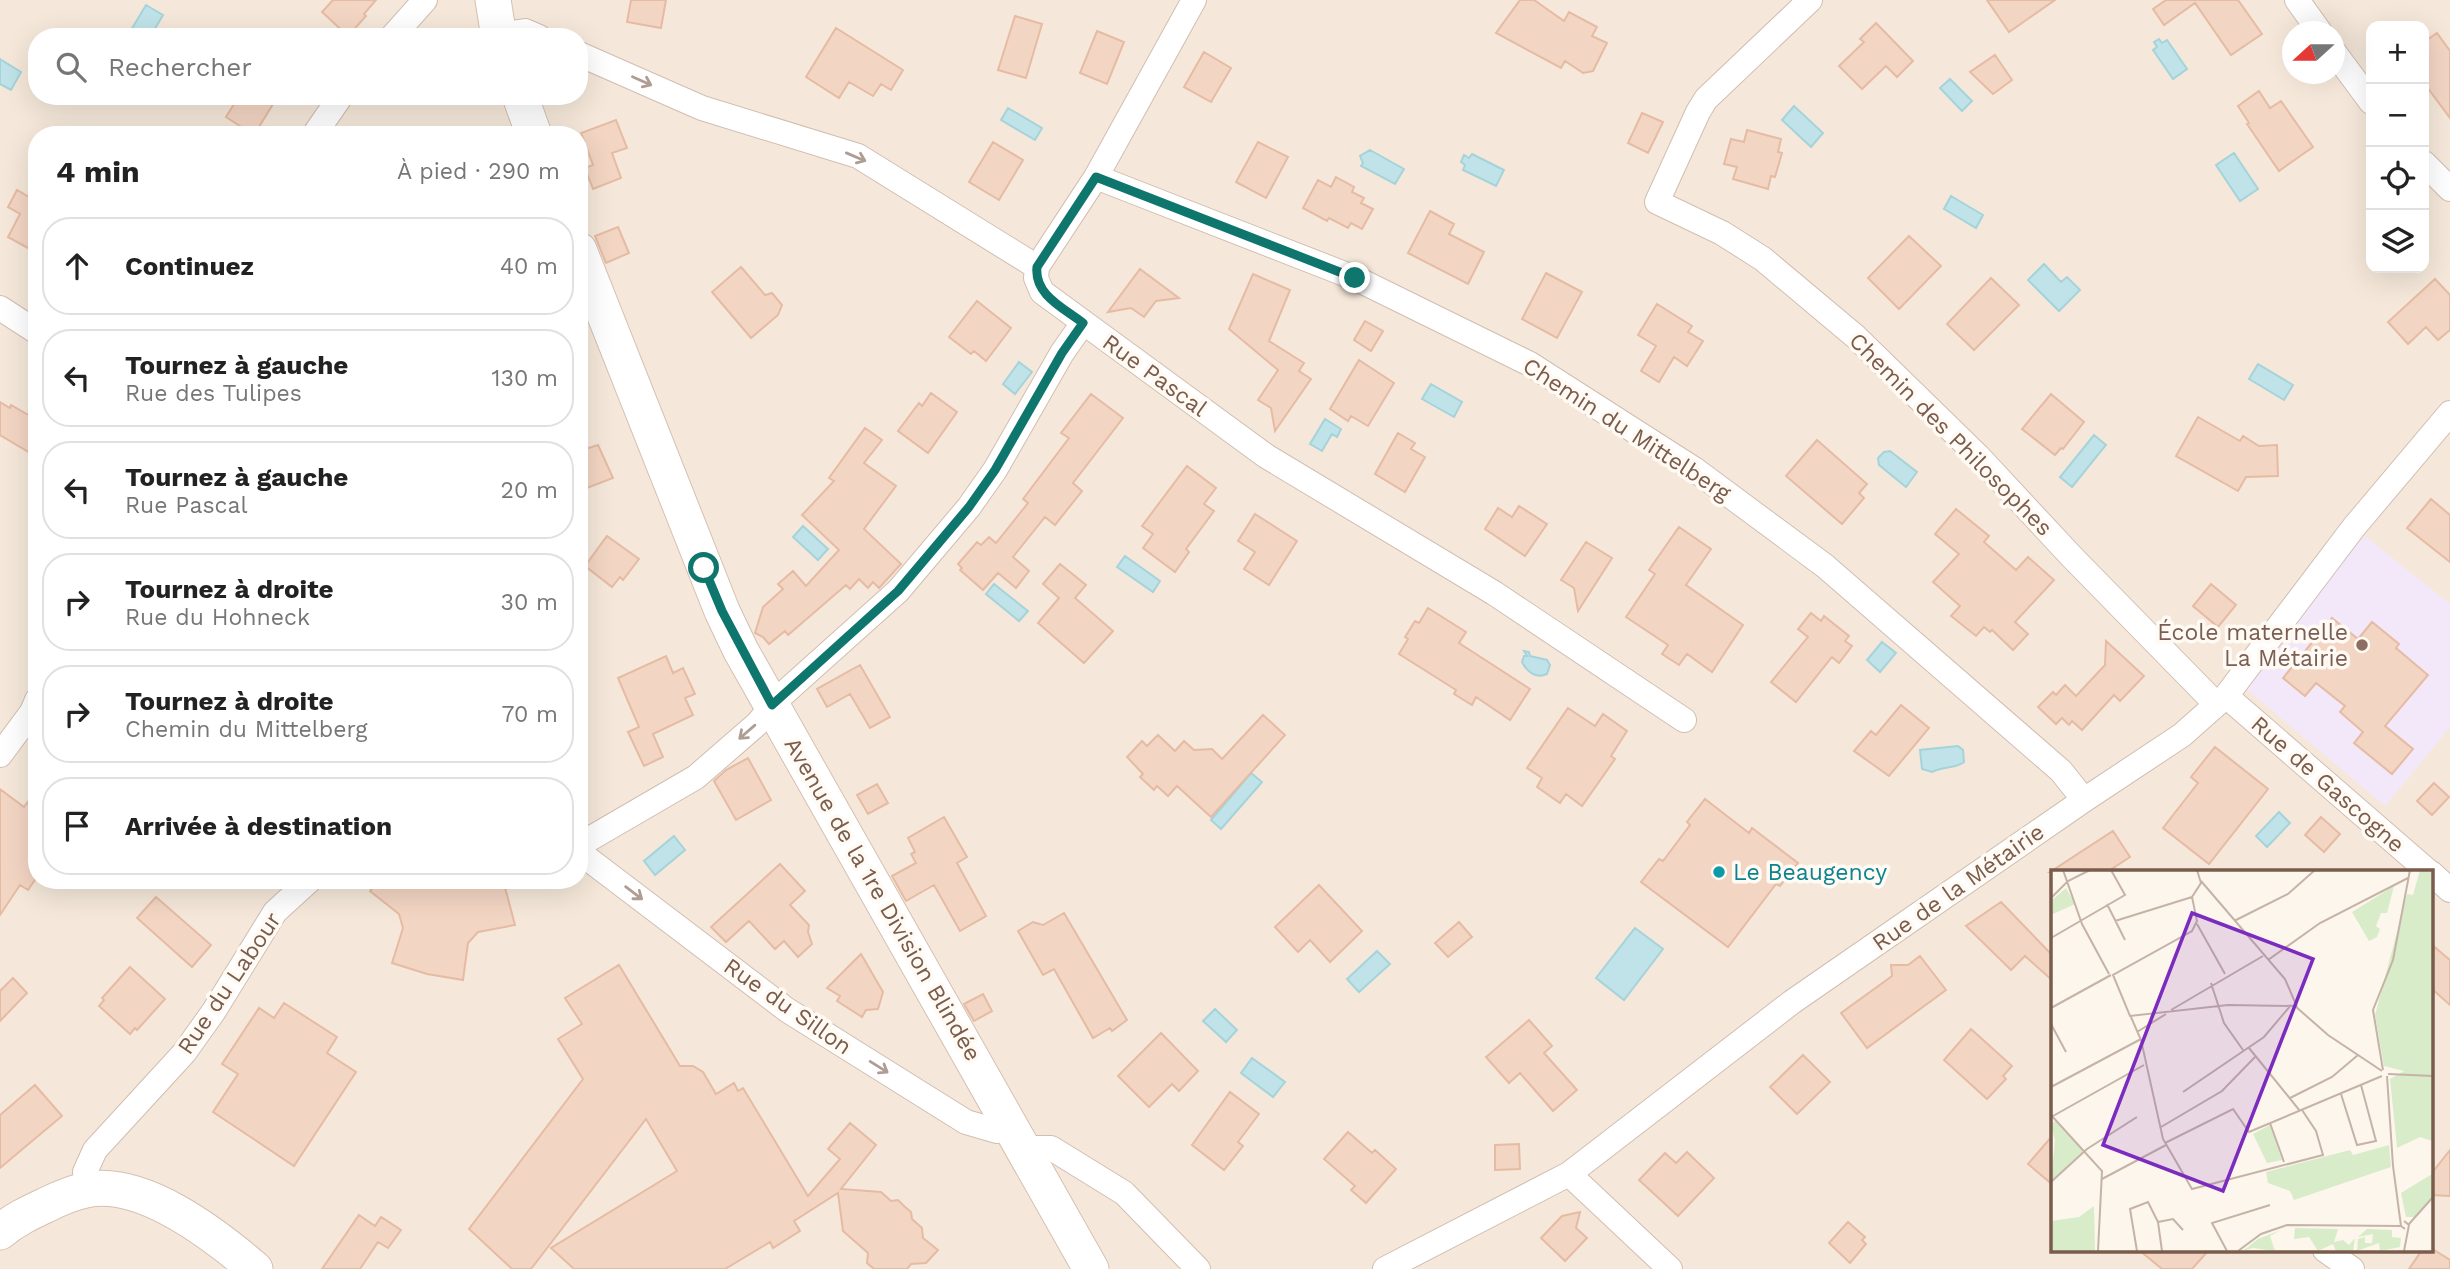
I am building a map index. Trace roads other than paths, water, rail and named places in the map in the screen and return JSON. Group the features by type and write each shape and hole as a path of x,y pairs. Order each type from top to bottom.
{"main road":[{"path":"494,0 498,28"},
{"path":"523,105 531,126"},
{"name":"Avenue de la 1re Division Blindée","path":"588,273 722,611 772,705 1091,1269"},
{"path":"0,1232 25,1214 56,1200 88,1189 117,1190 166,1205 231,1249 255,1269"}],"street":[{"path":"400,28 425,0"},
{"path":"588,58 702,108 858,156 1037,267 1096,177 1194,0"},
{"name":"Chemin des Philosophes","path":"1810,0 1706,99 1657,202 1722,233 1763,260 1856,337 1978,456 2072,557 2221,700"},
{"path":"2297,0 2312,21"},
{"path":"2345,66 2366,95"},
{"path":"320,126 335,105"},
{"path":"2429,168 2450,189"},
{"name":"Chemin du Mittelberg","path":"1096,177 1355,278 1530,364 1694,469 1825,566 2061,771 2084,800"},
{"name":"Rue Pascal","path":"1037,267 1036,278 1042,292 1266,456 1494,593 1684,720"},
{"path":"0,308 28,326"},
{"path":"588,840 696,777 757,724 772,705 898,591 969,507 995,470 1062,353 1083,323"},
{"name":"Rue de la Métairie","path":"1385,1269 1569,1174 1792,1002 2182,735 2221,700 2354,527 2450,413"},
{"name":"Rue de Gascogne","path":"2221,700 2428,870"},
{"path":"0,755 28,717"},
{"name":"Rue du Sillon","path":"588,859 787,1010 966,1122 1051,1149 1124,1193 1198,1269"},
{"name":"Rue de Gascogne","path":"2432,874 2450,890"},
{"name":"Rue du Labour","path":"88,1189 85,1172 95,1150 184,1053 214,1011 275,912 300,889"},
{"path":"1569,1174 1670,1269"},
{"path":"2328,1252 2352,1269"}],"water":[{"path":"146,5 163,15 155,28 132,28"},
{"path":"2159,39 2162,43 2167,40 2187,69 2173,79 2153,50 2157,47 2154,42"},
{"path":"0,59 21,72 11,90 0,84"},
{"path":"1950,79 1972,101 1962,111 1940,88"},
{"path":"1794,106 1823,133 1811,147 1782,120"},
{"path":"1008,108 1042,128 1035,140 1001,120"},
{"path":"1370,150 1404,169 1395,184 1361,166 1363,163 1360,156"},
{"path":"2234,153 2258,189 2240,201 2216,165"},
{"path":"1472,154 1504,170 1496,186 1463,170 1465,165 1461,162 1464,155 1469,158"},
{"path":"1951,196 1983,215 1976,228 1944,209"},
{"path":"2044,264 2061,282 2067,277 2080,290 2059,311 2028,280"},
{"path":"1019,362 1032,372 1015,394 1003,384"},
{"path":"2258,364 2293,385 2284,400 2249,379"},
{"path":"1431,384 1462,402 1454,417 1422,399"},
{"path":"1325,419 1341,429 1337,437 1332,434 1322,451 1310,444"},
{"path":"2094,435 2106,445 2072,487 2060,477"},
{"path":"1890,451 1917,472 1906,487 1879,465 1878,458 1884,452"},
{"path":"803,526 828,549 818,560 793,537"},
{"path":"1125,556 1160,581 1153,592 1117,567"},
{"path":"994,584 1028,611 1019,621 986,594"},
{"path":"1882,642 1896,653 1880,672 1867,660"},
{"path":"1524,651 1529,652 1530,656 1547,660 1550,665 1547,674 1536,675 1526,669 1522,662 1524,656 1527,656"},
{"path":"1958,746 1963,750 1964,762 1932,772 1922,769 1920,750"},
{"path":"1251,773 1262,782 1221,829 1211,820"},
{"path":"2279,812 2290,823 2267,847 2256,836"},
{"path":"674,836 685,850 655,875 644,861"},
{"path":"1635,928 1663,949 1624,1000 1596,978"},
{"path":"1377,951 1390,964 1359,992 1347,979"},
{"path":"1215,1009 1237,1030 1226,1042 1203,1021"},
{"path":"1252,1058 1285,1082 1273,1097 1241,1073"}],"place":[{"name":"École maternelle La Métairie","path":"2362,645"},
{"name":"Le Beaugency","path":"1719,872"}]}
